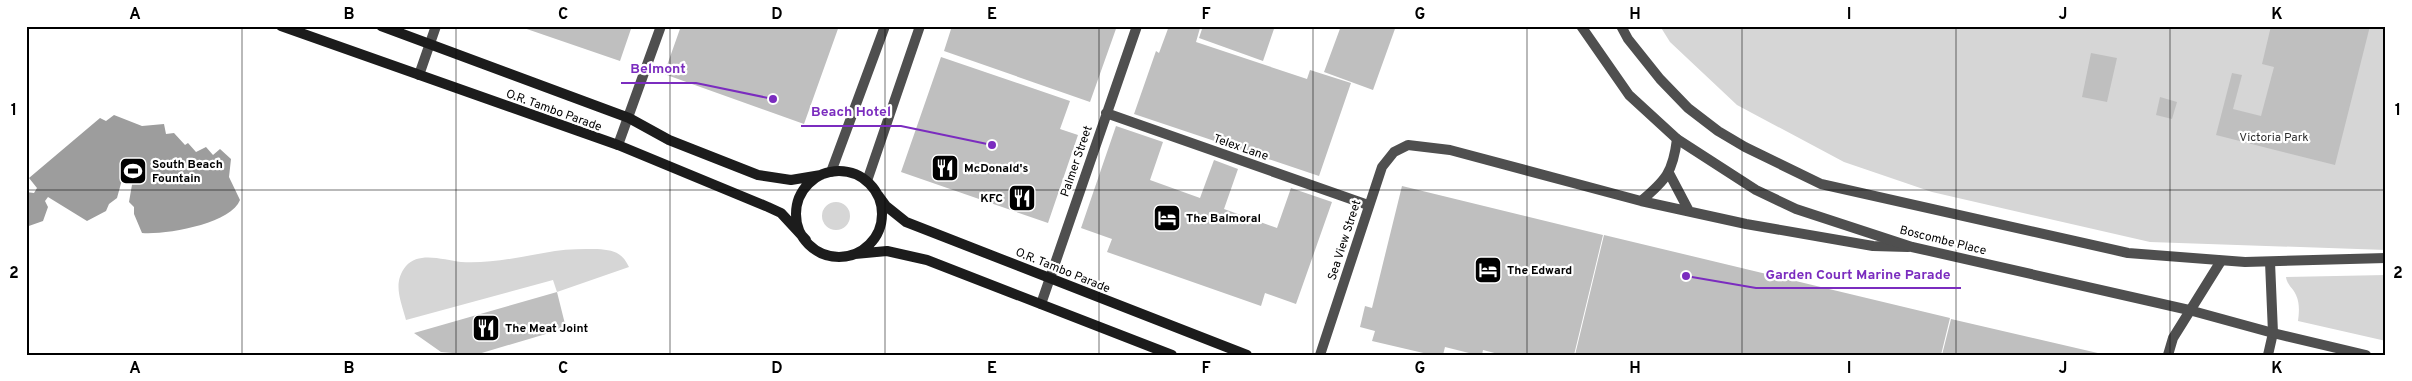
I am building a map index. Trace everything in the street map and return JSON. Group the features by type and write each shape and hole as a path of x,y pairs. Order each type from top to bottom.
{"main road":[{"name":"O.R. Tambo Parade","path":"281,26 618,146 768,207 781,213 818,252 834,257 887,251 927,260 1172,355"},
{"name":"O.R. Tambo Parade","path":"381,26 629,118 669,140 758,175 791,180 826,174 854,173 868,181 886,206 906,222 1247,355"},
{"path":"806,240 799,228 797,217 799,200 806,187 826,174"},
{"name":"O.R. Tambo Parade","path":"855,254 871,243 880,228 882,210 878,195"}],"street":[{"path":"419,75 436,26"},
{"path":"618,146 661,26"},
{"path":"826,174 886,26"},
{"path":"868,181 920,26"},
{"name":"Palmer Street","path":"1041,304 1137,26"},
{"name":"Boscombe Place","path":"1581,26 1629,95 1677,139 1756,190 1780,201 1912,247 2189,310 2273,333 2366,355"},
{"path":"1621,26 1628,39 1660,79 1688,108 1718,131 1745,147 1821,184 2128,252 2221,261 2270,262 2386,258"},
{"name":"Telex Lane","path":"1106,113 1368,205"},
{"path":"1641,201 1661,184 1669,173 1674,162 1677,139"},
{"name":"Sea View Street","path":"1320,355 1382,167 1394,152 1408,145 1450,150 1641,201"},
{"path":"1669,173 1689,211"},
{"path":"1641,201 1834,240 1873,246 1912,247"},
{"path":"2168,355 2173,338 2221,261"},
{"path":"2268,355 2273,333 2270,262"}],"green space":[{"name":"Victoria Park","path":"1660,26 2386,26 2386,250 2150,242 1932,192 1844,162 1737,105 1670,42"},
{"path":"836,202 846,206 850,216 846,226 836,230 826,226 822,216 826,206"},
{"path":"560,250 608,250 620,255 629,267 557,292 553,280 406,320 400,299 399,279 411,261 432,258 461,262 484,262"},
{"path":"2386,275 2386,341 2298,321 2299,308 2297,298 2286,277"}],"shaded area":[{"name":"South Beach Fountain","path":"114,115 142,126 164,124 166,134 174,133 185,145 188,143 196,152 206,147 213,155 220,149 231,159 229,177 240,200 224,216 211,222 181,230 142,233 134,214 134,207 129,202 133,179 123,176 117,198 109,204 106,211 87,221 48,197 45,201 48,207 43,221 26,227 26,192 34,193 37,188 29,178 100,118 106,121"}],"building":[{"path":"518,26 632,26 620,61"},
{"path":"681,26 839,26 804,124 664,74"},
{"path":"952,26 1117,26 1090,102 944,51"},
{"path":"1169,26 1194,26 1200,28 1196,42 1307,79 1310,70 1351,83 1319,176 1134,114 1156,51 1159,53"},
{"path":"1203,26 1275,26 1263,61 1199,38"},
{"path":"1341,26 1396,26 1373,90 1324,72"},
{"path":"2271,26 2370,26 2335,165 2216,135 2232,73 2242,75 2233,109 2261,116 2274,67 2262,64"},
{"path":"2091,53 2117,58 2107,102 2082,97"},
{"path":"941,57 1070,101 1060,129 1078,135 1048,223 901,172"},
{"path":"2160,97 2177,102 2172,119 2156,115"},
{"name":"The Balmoral","path":"1116,126 1163,142 1150,180 1200,198 1214,160 1238,169 1224,209 1277,228 1291,188 1332,202 1296,304 1265,293 1261,306 1107,252 1112,239 1081,228"},
{"name":"The Edward","path":"1402,186 1603,235 1574,355 1502,355 1483,350 1482,355 1477,355 1445,347 1443,355 1432,355 1372,341 1375,331 1360,327 1365,306 1372,308"},
{"path":"1604,235 1950,318 1941,355 1575,355"},
{"path":"557,292 566,328 475,355 441,352 414,333"},
{"path":"1951,319 2102,354 2102,355 1942,355"}],"place":[{"name":"Belmont","path":"773,99"},
{"name":"Beach Hotel","path":"992,145"},
{"name":"McDonald's","path":"945,168"},
{"name":"South Beach Fountain","path":"133,171"},
{"name":"KFC","path":"1022,198"},
{"name":"The Balmoral","path":"1167,218"},
{"name":"The Edward","path":"1488,270"},
{"name":"Garden Court Marine Parade","path":"1686,276"},
{"name":"The Meat Joint","path":"486,328"}]}
